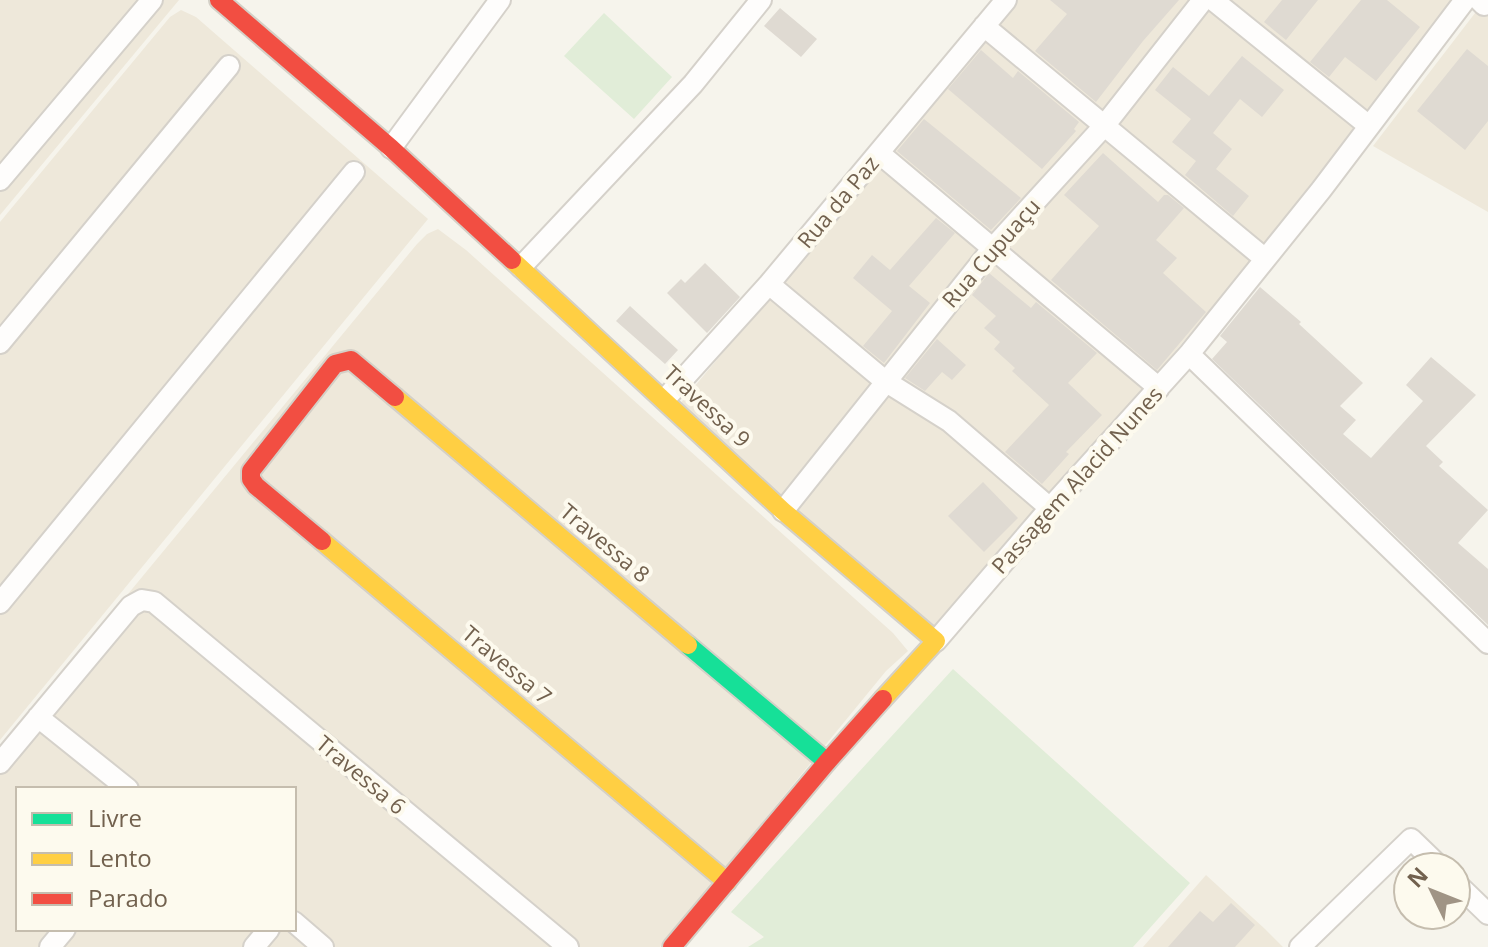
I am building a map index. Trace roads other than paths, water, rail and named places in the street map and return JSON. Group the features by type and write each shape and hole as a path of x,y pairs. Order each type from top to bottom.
{"street":[{"path":"0,180 152,0"},
{"name":"Travessa 9","path":"219,0 391,148 783,511 936,641"},
{"path":"391,148 500,0"},
{"path":"521,267 693,84 761,0"},
{"name":"Rua da Paz","path":"665,399 769,284 1006,0"},
{"name":"Rua Cupuaçu","path":"783,511 992,249 1104,126 1203,0"},
{"path":"1213,0 1369,126"},
{"name":"Passagem Alacid Nunes","path":"672,947 827,762 1189,354 1369,126 1476,2"},
{"path":"984,26 1264,258"},
{"path":"0,343 229,66"},
{"path":"879,153 1159,388"},
{"path":"0,603 354,172"},
{"path":"769,284 885,381 949,421 1050,508"},
{"path":"1189,354 1488,643"},
{"name":"Travessa 7","path":"351,360 335,364 251,471 251,479 256,486 727,882"},
{"name":"Travessa 8","path":"351,360 827,762"},
{"name":"Travessa 6","path":"38,717 131,606 142,600 154,602 568,947"},
{"path":"0,763 38,717 126,787"},
{"path":"1399,851 1411,839 1423,851"},
{"path":"1300,947 1392,857"},
{"path":"1472,898 1488,914"},
{"path":"296,924 323,947"},
{"path":"50,947 63,931"},
{"path":"254,947 267,931"}]}
